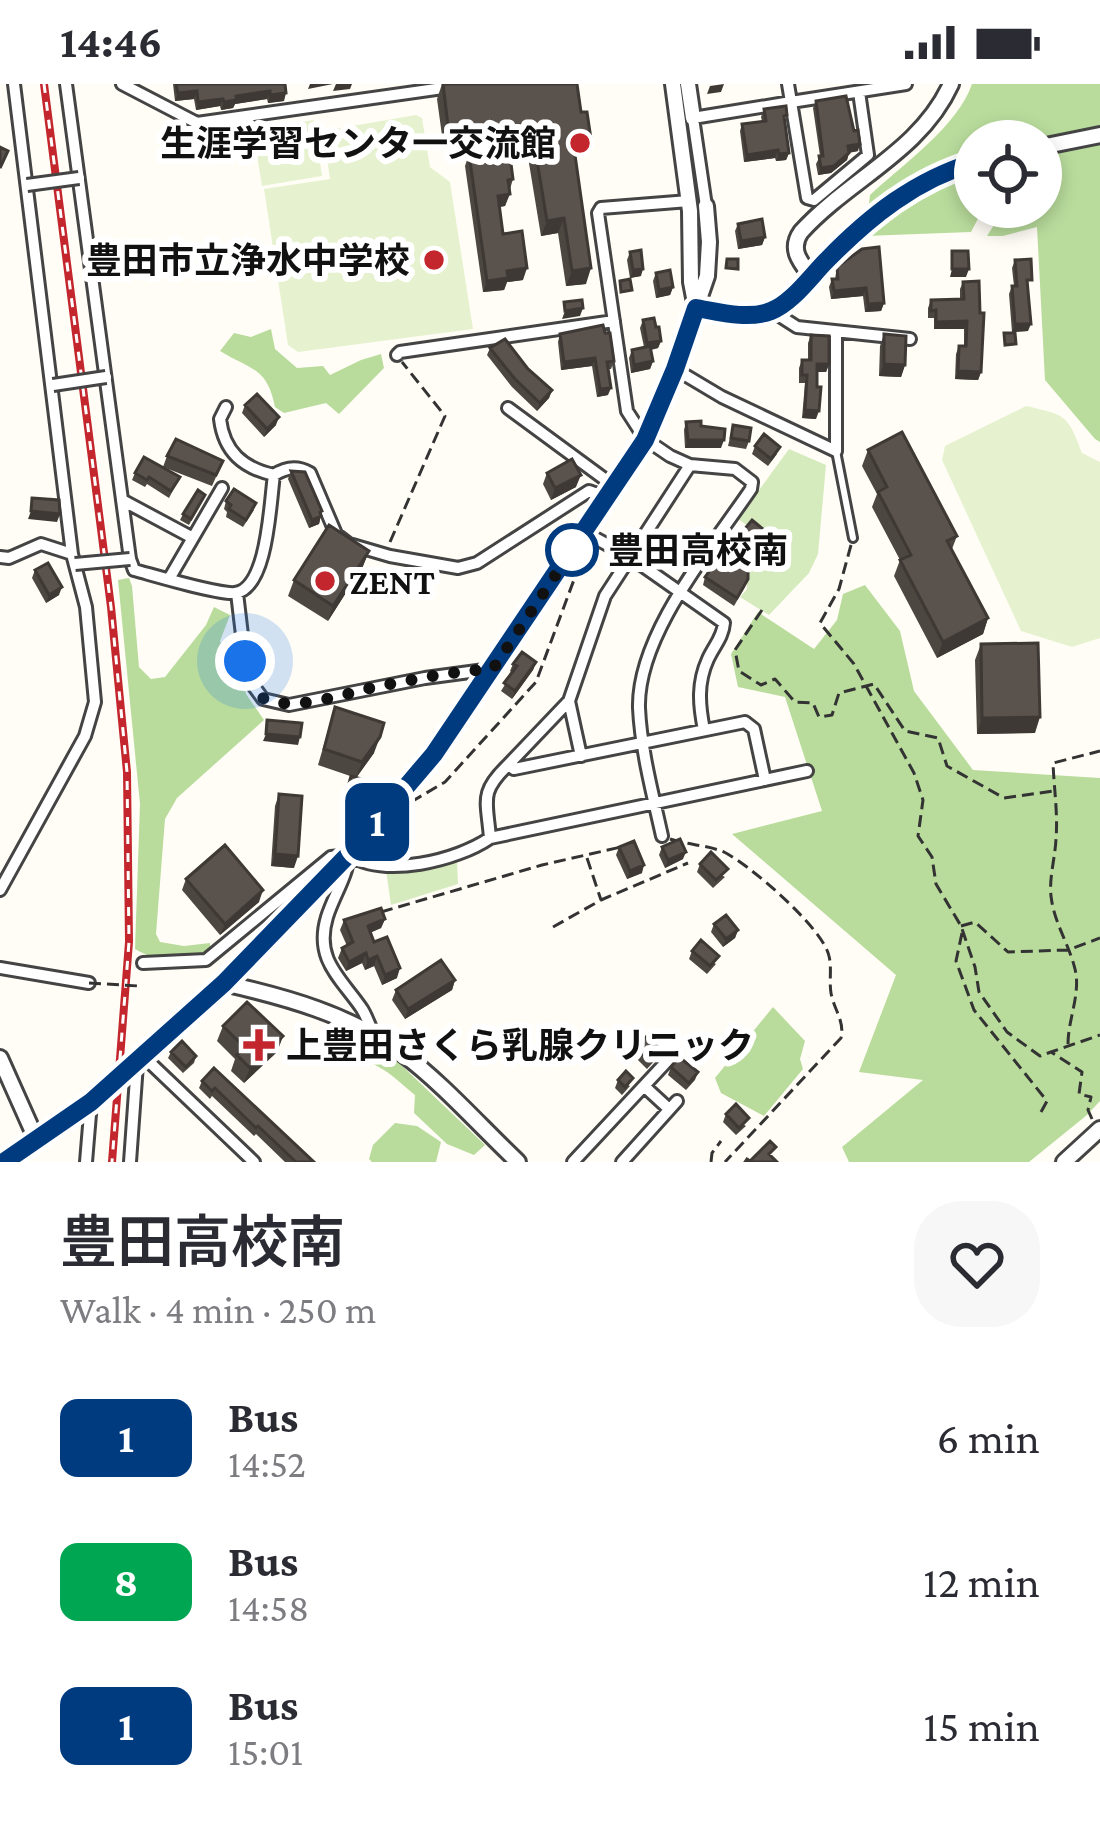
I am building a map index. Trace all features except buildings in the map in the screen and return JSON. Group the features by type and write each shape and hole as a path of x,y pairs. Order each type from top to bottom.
{"street":[{"path":"0,890 86,736 95,702 14,84"},
{"path":"66,84 134,571 237,593 252,584 262,562 274,475"},
{"path":"122,84 196,123 471,84"},
{"path":"136,92 151,84"},
{"path":"362,84 365,100"},
{"path":"673,84 687,159 696,308"},
{"path":"4,1162 138,1063 224,983 349,854 442,745 645,440 707,276 706,206 687,159 693,118 688,84"},
{"path":"788,84 805,194 814,200 868,154 859,92"},
{"path":"693,118 906,84"},
{"path":"811,276 796,251 801,232 916,136 938,110 951,84"},
{"path":"1062,143 1100,135"},
{"path":"772,311 861,225 927,180 954,170"},
{"path":"28,185 79,178"},
{"path":"662,836 640,695 647,658 657,633 752,482 735,469 690,466 645,440 627,411 598,213 601,208 689,201"},
{"path":"696,308 727,314 772,311 796,327 910,339"},
{"path":"397,356 614,321"},
{"path":"675,369 722,397 836,451 836,333"},
{"path":"53,385 106,377"},
{"path":"226,407 220,419 227,446 239,461 274,475 301,468 310,473 336,534 349,544 385,554 458,568 477,563 590,491 610,492"},
{"path":"508,408 610,492"},
{"path":"490,838 487,790 491,781 569,701 605,596 690,466"},
{"path":"169,579 222,488"},
{"path":"122,500 193,538"},
{"path":"584,532 630,557 722,620 724,632 700,681 704,730"},
{"path":"0,556 9,558 40,544 74,559 130,559"},
{"path":"237,593 247,677 263,699 289,705 493,669"},
{"path":"569,701 581,756"},
{"path":"508,765 514,769 742,722 754,729 765,780"},
{"path":"143,962 206,960 332,857 349,854 394,866 452,857 490,838 806,771"},
{"path":"349,854 323,942 334,973 363,1011 374,1035"},
{"path":"0,968 89,982"},
{"path":"224,983 322,1011 374,1035 405,1055 518,1162"},
{"path":"0,1058 37,1141"},
{"path":"572,1162 669,1059"},
{"path":"130,1162 138,1063"},
{"path":"138,1063 254,1162"},
{"path":"622,1162 673,1105 644,1086"},
{"path":"86,1162 91,1102"},
{"path":"1064,1162 1096,1125"}],"lane":[{"path":"836,451 853,538"}],"path":[{"path":"385,554 445,416 397,356"},
{"path":"853,538 839,589 820,623 854,664 914,773 923,800 918,836 932,856 936,884 962,929 979,992 1007,1032 1040,1056 1100,1035"},
{"path":"397,798 408,804 445,782 536,682 575,577"},
{"path":"762,610 736,650 739,671 761,685 775,680 795,702 814,703 819,717 832,715 839,693 874,684 905,731 938,738 947,766 1004,798 1054,791"},
{"path":"1068,1044 1076,973 1055,920 1051,896 1056,840 1052,763 1100,752"},
{"path":"662,836 734,857 806,919 829,955 831,994 843,1026 841,1038 725,1162"},
{"path":"368,916 625,846"},
{"path":"587,856 602,900"},
{"path":"554,927 602,900 688,863"},
{"path":"962,929 975,922 1008,952 1068,950 1100,938"},
{"path":"962,929 956,961 974,1010 1047,1101 1040,1112"},
{"path":"89,982 139,986"},
{"path":"1051,1052 1082,1072 1079,1094 1091,1097 1088,1109 1096,1125"},
{"path":"711,1162 721,1141"}],"green space":[{"path":"972,84 1100,84 1100,442 1045,380 1037,228 1062,228 1062,120 954,120 954,228 973,228 971,232 865,236 870,195 942,130"},
{"path":"416,115 422,118 430,167 450,182 473,329 298,352 288,345 264,189 330,179 323,131"},
{"path":"314,120 322,176 262,186 253,130"},
{"path":"992,228 1033,228 1003,236 987,236"},
{"path":"271,329 275,349 297,368 323,366 330,375 381,354 384,368 339,414 326,403 284,413 275,407 262,377 220,351 234,333 251,337"},
{"path":"1026,406 1063,418 1082,453 1100,462 1100,638 1072,647 1021,631 942,460 945,446"},
{"path":"789,449 826,465 818,554 809,573 769,615 740,597 747,589 747,568 763,537 738,519"},
{"path":"129,578 139,667 151,679 165,677 206,625 214,607 230,615 220,641 227,656 240,662 246,694 264,720 177,798 165,819 156,934 160,942 184,946 210,943 210,952 191,957 161,958 135,949 140,804 118,580"},
{"path":"865,585 900,631 914,691 973,770 1100,778 1100,1101 1029,1162 849,1162 842,1147 923,1080 859,1072 896,975 732,834 822,811 785,697 738,687 731,654 758,612 814,649 837,620 843,594"},
{"path":"457,861 458,884 391,905 386,870"},
{"path":"773,1007 805,1041 800,1059 803,1069 764,1116 721,1093 715,1078"},
{"path":"333,1027 397,1061 485,1145 474,1155 447,1144 414,1113 415,1095 348,1048"},
{"path":"395,1123 417,1126 441,1142 436,1162 372,1162 373,1145"}],"railway":[{"path":"44,84 111,607 127,772 129,942 112,1162"}],"bus line":[{"name":"1","path":"4,1162 91,1102 224,983 349,854 434,754 645,440 696,308 748,315 772,311 861,225 927,180 954,170"}],"place":[{"name":"生涯学習センタ一交流館","path":"580,143"},
{"name":"豊田市立浄水中学校","path":"434,260"},
{"name":"豊田高校南","path":"572,550"},
{"name":"ZENT","path":"325,581"},
{"name":"上豊田さくら乳腺クリニック","path":"259,1045"}],"route":[{"path":"245,661 257,694 289,705 493,669 576,544 572,550"}]}
